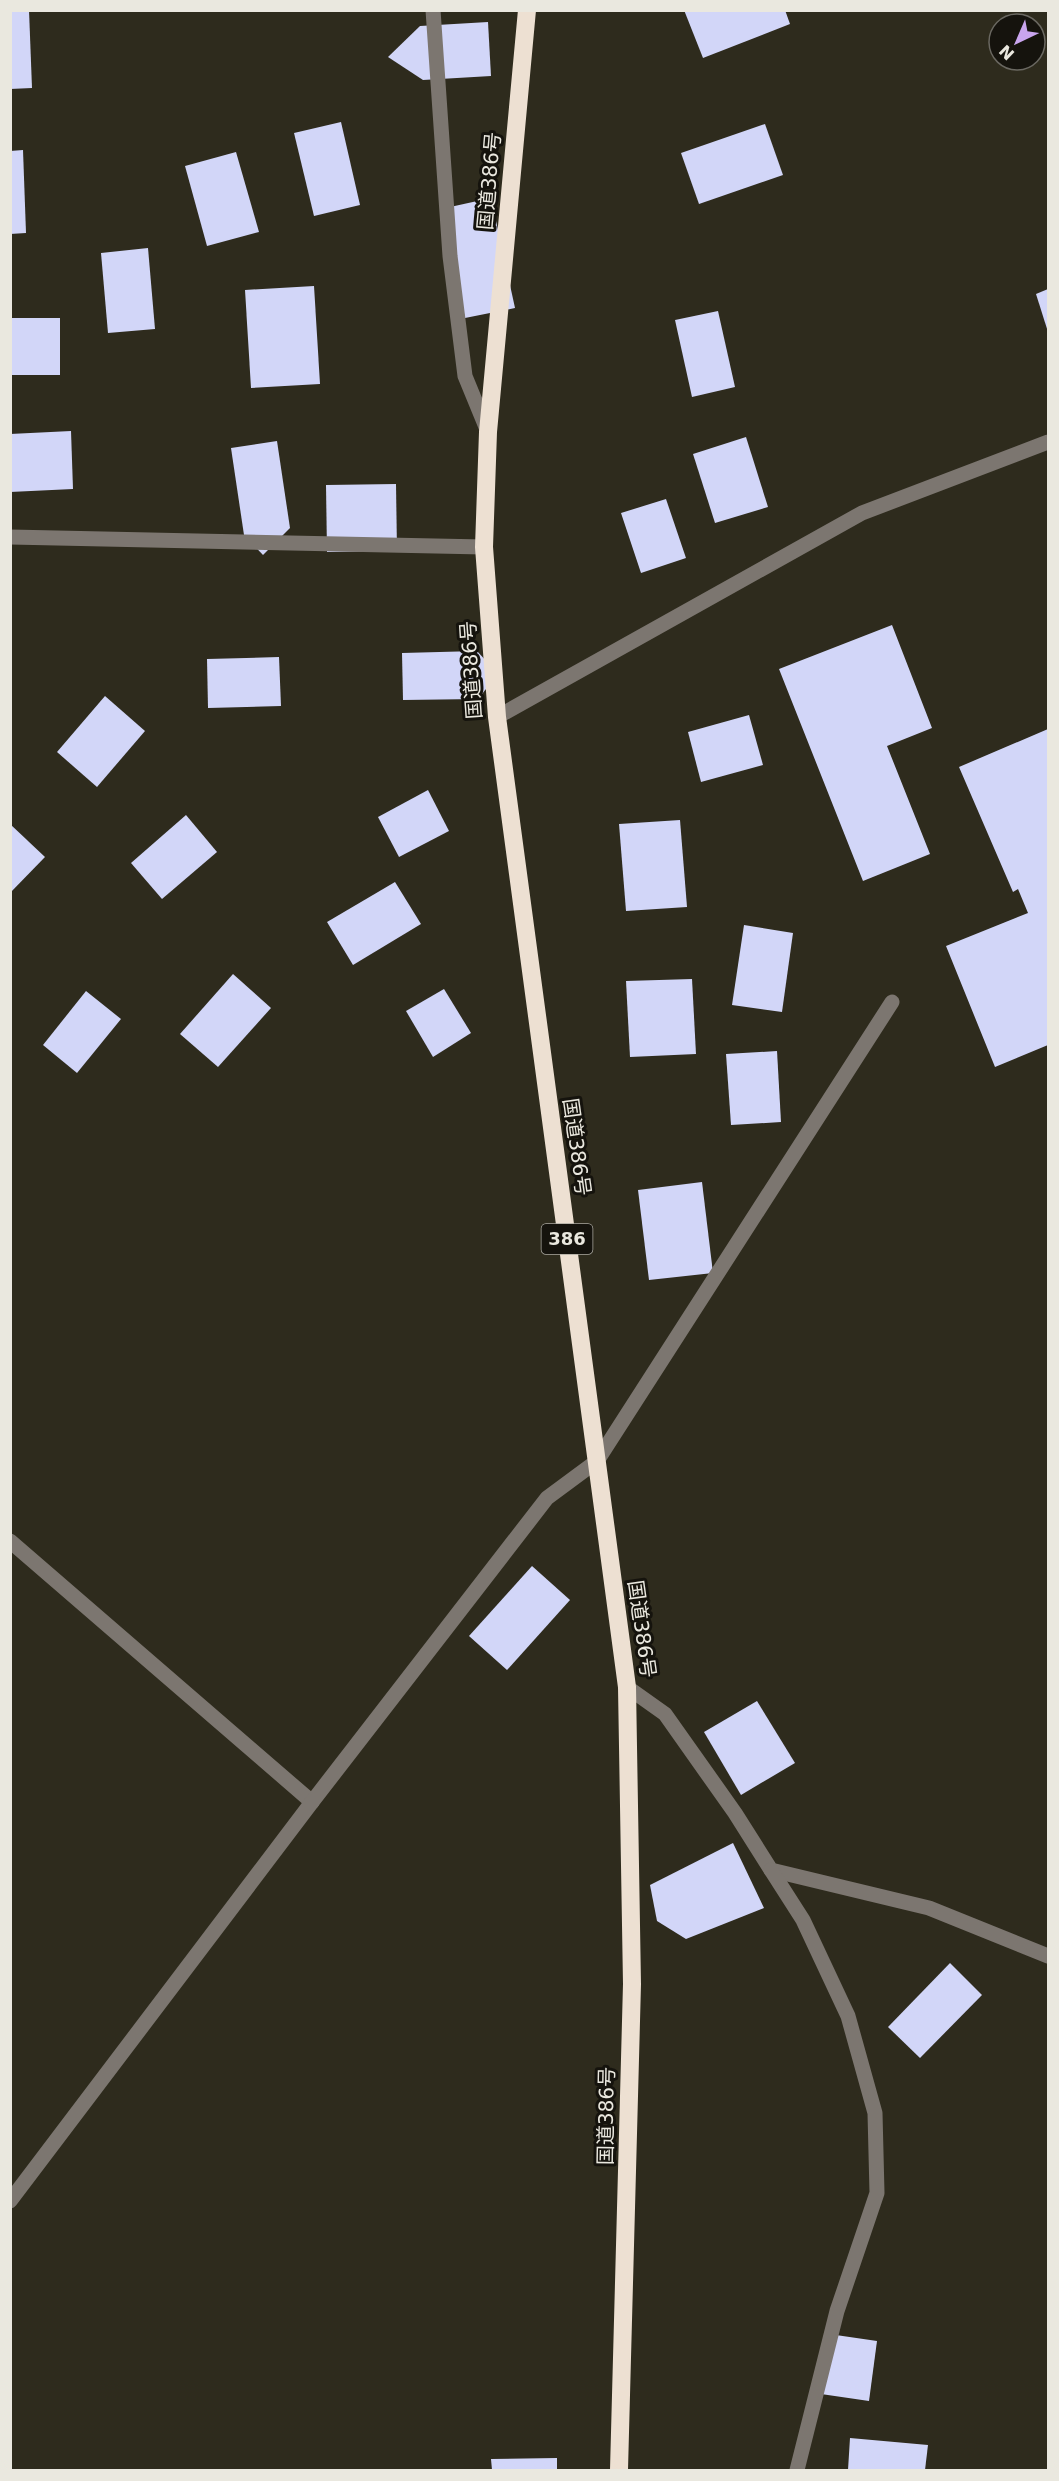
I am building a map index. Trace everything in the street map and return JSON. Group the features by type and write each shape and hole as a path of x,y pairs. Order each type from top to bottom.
{"highway":[{"name":"国道386号","path":"528,10 488,432 484,547 497,717 627,1687 632,1984 619,2470"}],"street":[{"path":"433,10 450,256 465,376 488,432"},
{"path":"497,717 862,513 1048,442"},
{"path":"10,537 484,547"},
{"path":"10,2202 312,1802 547,1498 597,1461 892,1002"},
{"path":"10,1542 312,1802"},
{"path":"627,1687 665,1714 735,1813 803,1920 848,2016 875,2113 877,2193 837,2311 796,2470"},
{"path":"771,1870 929,1908 1048,1956"}],"building":[{"path":"10,10 29,10 32,88 10,89"},
{"path":"684,10 785,10 790,24 703,58"},
{"path":"488,22 491,76 423,80 388,57 420,26"},
{"path":"341,122 360,205 314,216 294,133"},
{"path":"765,124 783,175 699,204 681,153"},
{"path":"23,150 26,233 10,234 10,151"},
{"path":"236,152 259,232 207,246 185,166"},
{"path":"491,198 515,308 465,318 441,209"},
{"path":"148,248 155,329 108,333 101,253"},
{"path":"314,286 320,384 251,388 245,290"},
{"path":"1048,289 1048,332 1036,294"},
{"path":"718,311 735,387 692,397 675,320"},
{"path":"10,318 60,318 60,375 10,375"},
{"path":"71,431 73,489 10,492 10,434"},
{"path":"746,437 768,507 715,523 693,454"},
{"path":"277,441 290,528 263,555 244,535 231,448"},
{"path":"396,484 397,551 327,552 326,485"},
{"path":"666,499 686,558 641,573 621,513"},
{"path":"892,625 932,728 887,746 930,854 863,881 779,669"},
{"path":"477,651 498,674 478,699 403,700 402,653"},
{"path":"279,657 281,706 208,708 207,659"},
{"path":"105,696 145,731 97,787 57,752"},
{"path":"749,715 763,765 701,782 688,732"},
{"path":"1048,729 1048,1045 995,1067 946,946 1028,913 1018,889 1013,892 959,767"},
{"path":"428,790 449,831 399,857 378,817"},
{"path":"186,815 217,852 162,899 131,863"},
{"path":"680,820 687,907 626,911 619,824"},
{"path":"10,824 45,857 10,893"},
{"path":"395,882 421,924 353,965 327,922"},
{"path":"744,925 793,933 782,1012 732,1005"},
{"path":"233,974 271,1008 218,1067 180,1034"},
{"path":"692,979 696,1054 630,1057 626,981"},
{"path":"444,989 471,1033 433,1057 406,1011"},
{"path":"86,991 121,1019 77,1073 43,1045"},
{"path":"777,1051 781,1122 731,1125 726,1054"},
{"path":"702,1182 713,1273 649,1280 638,1190"},
{"path":"532,1566 570,1600 507,1670 469,1636"},
{"path":"757,1701 795,1763 741,1795 704,1732"},
{"path":"733,1843 764,1908 686,1939 657,1921 650,1885"},
{"path":"950,1963 982,1995 920,2058 888,2027"},
{"path":"829,2334 877,2341 869,2401 821,2394"},
{"path":"850,2438 928,2445 925,2470 848,2470"},
{"path":"557,2458 557,2470 492,2470 491,2459"}]}
